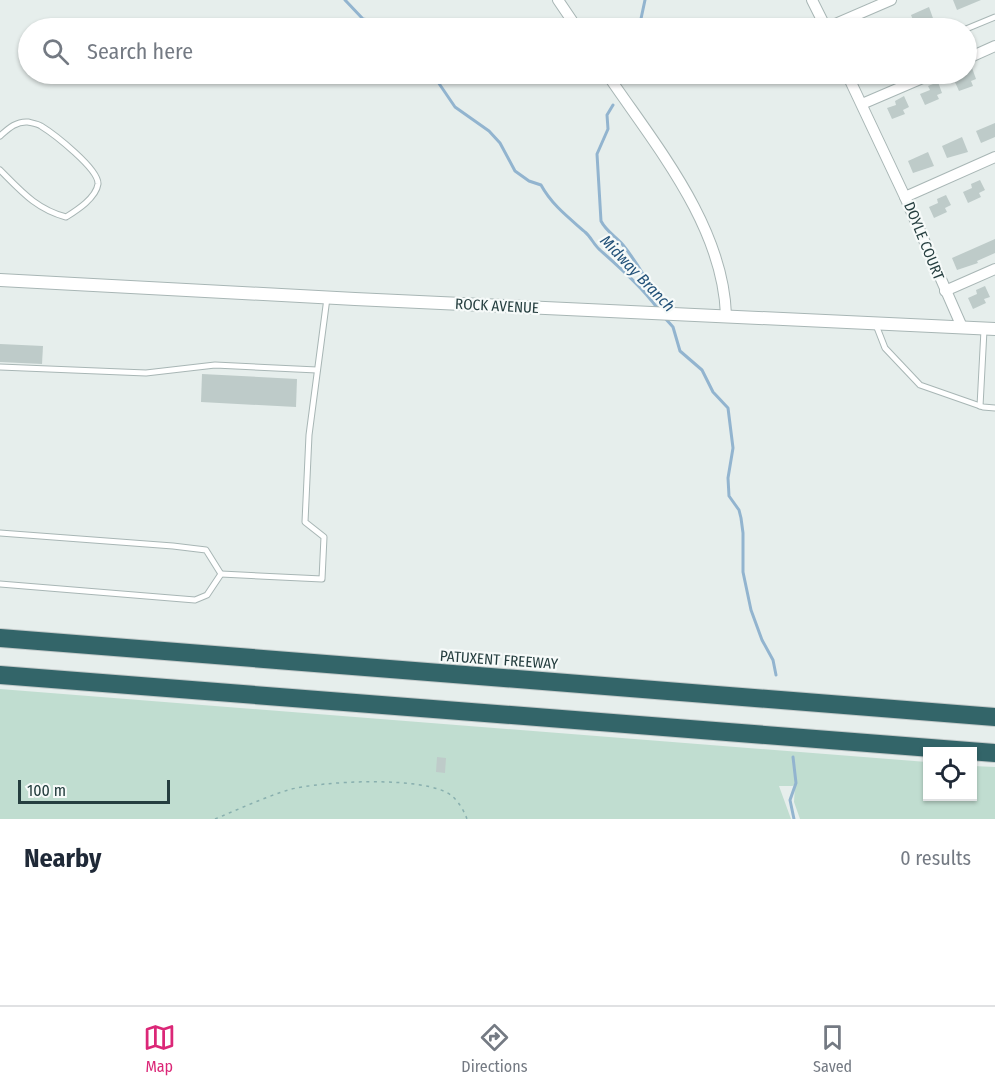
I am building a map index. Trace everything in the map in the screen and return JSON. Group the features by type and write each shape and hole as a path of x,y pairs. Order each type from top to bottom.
{"highway":[{"name":"PATUXENT FREEWAY","path":"0,638 995,717"},
{"path":"0,675 995,753"}],"street":[{"path":"558,0 570,18"},
{"path":"812,0 821,18"},
{"path":"848,18 885,1"},
{"path":"977,53 995,46"},
{"path":"614,84 685,192 704,228 720,272 726,315"},
{"path":"852,84 905,196"},
{"path":"862,104 909,84"},
{"name":"DOYLE COURT","path":"995,157 905,196 945,291 995,269"},
{"name":"ROCK AVENUE","path":"0,280 646,313 875,323 959,322 989,328"},
{"path":"945,291 959,322"}],"lane":[{"path":"977,24 995,17"},
{"path":"0,136 11,126 25,122 40,125 87,164 98,183 95,192 66,217 52,213 32,202 0,170"},
{"path":"221,574 322,579 324,537 305,522 309,435 327,298"},
{"path":"875,323 885,348 920,385 980,406 995,408"},
{"path":"980,406 989,328"},
{"path":"0,367 146,373 174,371 197,365 316,370"},
{"path":"0,533 206,550 221,574"},
{"path":"0,584 195,600 207,595 221,574"}],"path":[{"path":"215,819 256,801 290,790 319,785 376,783 423,785 440,790 452,796 463,809 467,819"}],"green space":[{"path":"0,689 923,762 923,801 977,801 977,766 995,767 995,819 800,819 794,802 795,785 779,786 791,819 0,819"}],"building":[{"path":"953,0 981,0 957,10"},
{"path":"929,7 933,18 912,18 911,15"},
{"path":"939,84 942,93 937,95 939,99 925,105 920,94 930,90 928,86"},
{"path":"956,84 972,84 973,86 959,91"},
{"path":"904,96 909,107 903,110 905,114 892,119 887,108 896,105 895,101"},
{"path":"995,123 995,137 981,143 976,131"},
{"path":"962,137 968,152 947,158 942,146"},
{"path":"928,152 934,166 913,173 908,161"},
{"path":"980,180 985,190 979,193 981,197 968,203 963,192 972,188 971,184"},
{"path":"946,195 951,205 945,208 947,212 934,218 929,207 938,203 937,199"},
{"path":"995,239 995,253 977,261 978,263 957,270 952,258"},
{"path":"985,286 990,297 984,299 986,303 973,309 968,298 977,294 976,290"},
{"path":"0,344 43,346 42,364 0,362"},
{"path":"202,374 297,379 296,407 201,402"},
{"path":"437,757 446,758 445,773 436,772"}],"waterway":[{"name":"Midway Branch","path":"345,0 362,18"},
{"path":"641,18 645,0"},
{"name":"Midway Branch","path":"439,84 455,107 489,131 500,143 515,171 529,181 541,185 555,205 587,234 658,309"},
{"path":"613,105 607,115 608,129 597,154 601,221 633,259 650,285 661,310"},
{"name":"Midway Branch","path":"664,317 673,327 680,351 702,370 713,392 728,408 733,448 728,478 729,496 739,510 741,518 743,572 751,610 762,640 773,660 776,675"},
{"name":"Midway Branch","path":"793,757 796,783 790,800 794,819"}]}
